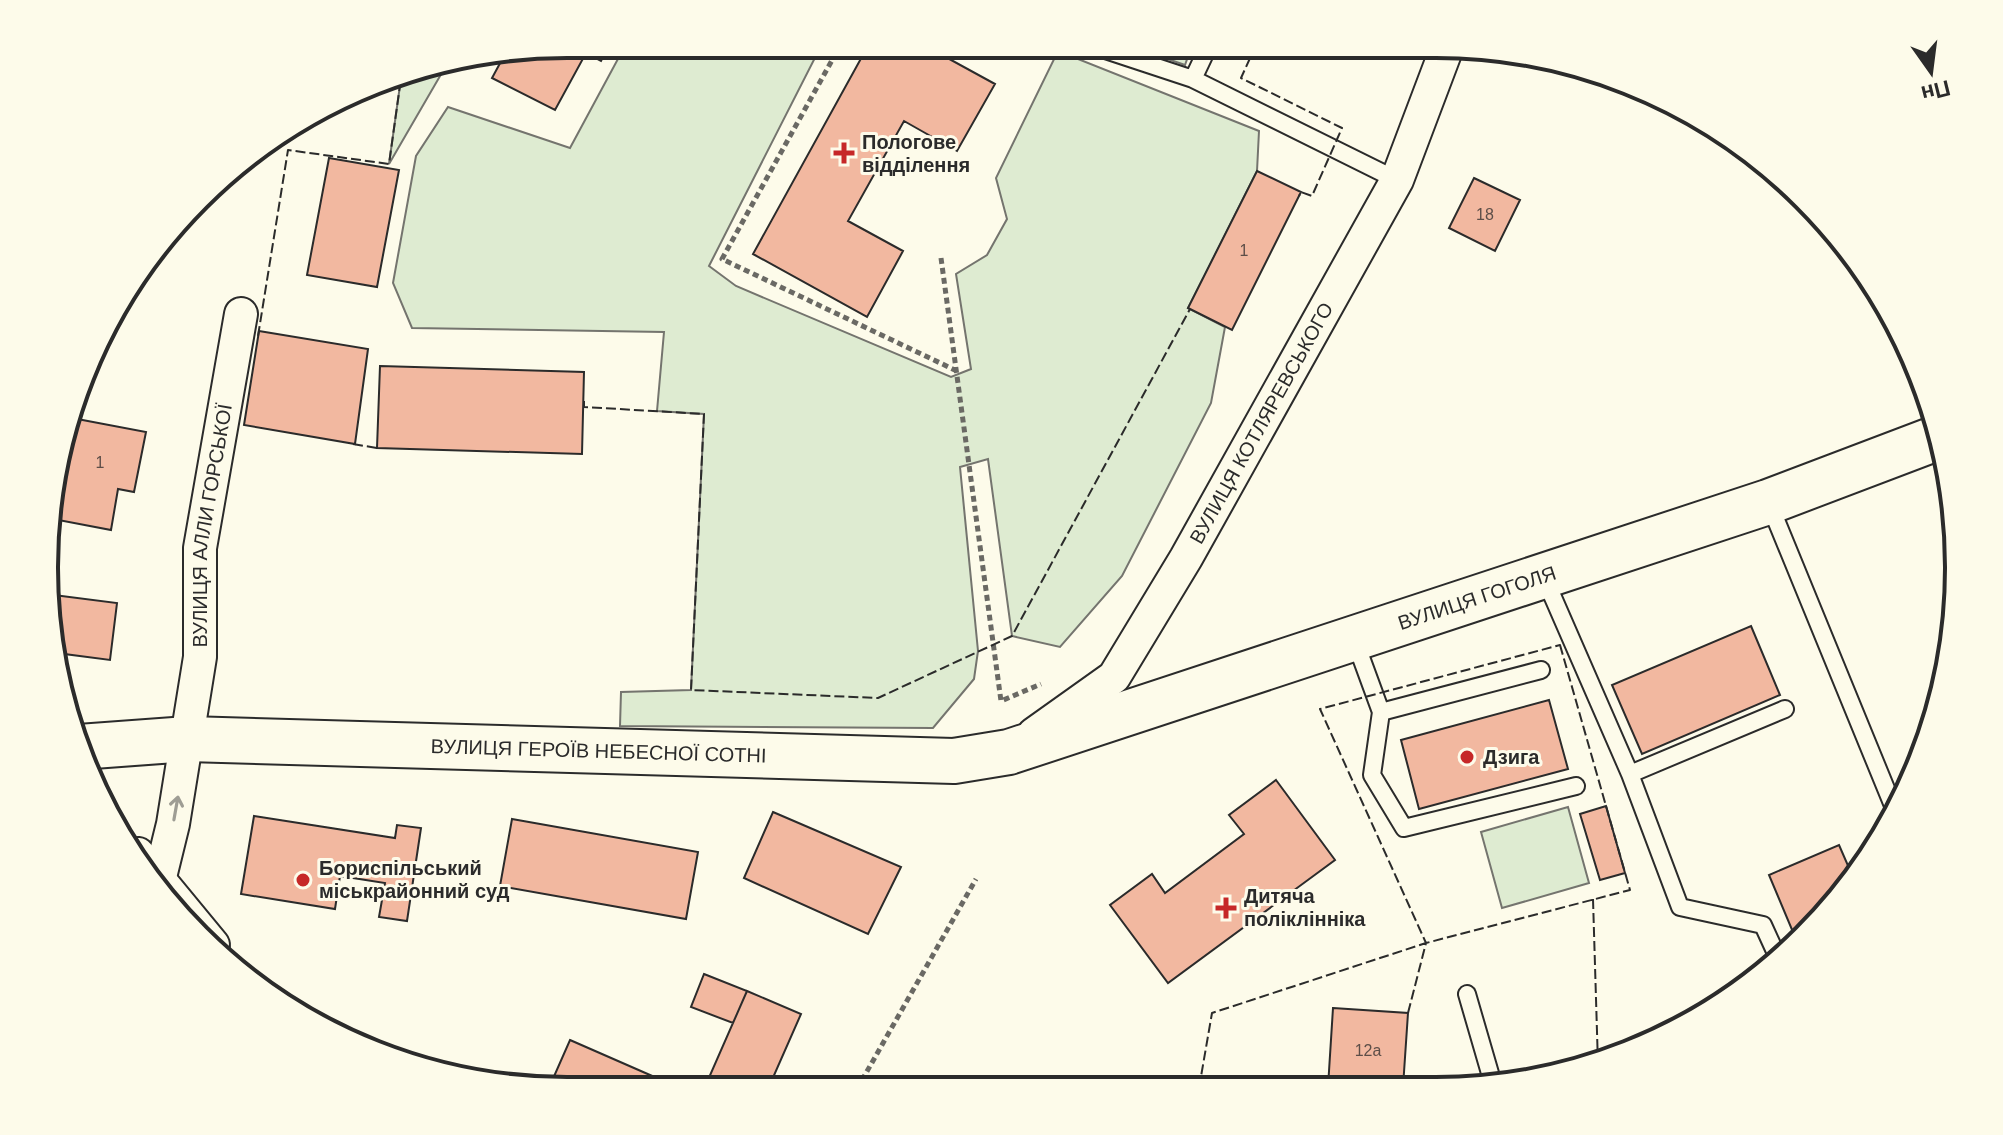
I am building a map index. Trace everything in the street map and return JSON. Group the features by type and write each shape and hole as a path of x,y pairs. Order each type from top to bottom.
{"street":[{"name":"ВУЛИЦЯ КОТЛЯРЕВСЬКОГО","path":"1009,752 1114,677 1186,558 1397,180 1443,58"},
{"name":"ВУЛИЦЯ АЛЛИ ГОРСЬКОЇ","path":"188,739 200,657 200,548 241,314"},
{"name":"ВУЛИЦЯ ГОГОЛЯ","path":"1009,752 1768,502 1929,441"},
{"name":"ВУЛИЦЯ ГЕРОЇВ НЕБЕСНОЇ СОТНІ","path":"91,746 188,739 954,761 1009,752"},
{"path":"161,874 188,739"}],"lane":[{"path":"1129,58 1193,79 1397,180"},
{"path":"1193,79 1203,58"},
{"path":"1768,502 1890,798"},
{"path":"1544,576 1630,774 1680,907 1763,925 1774,948"},
{"path":"1354,638 1381,712 1372,775 1404,828 1576,786"},
{"path":"1381,712 1541,670"},
{"path":"1630,774 1785,709"},
{"path":"1467,994 1490,1074"}],"path":[{"path":"833,58 722,259 957,371"},
{"path":"941,258 1001,701"},
{"path":"864,1077 976,879"}],"green space":[{"path":"618,58 815,58 709,266 736,286 951,377 971,369 956,274 987,255 1007,219 996,178 1055,58 1076,58 1259,131 1257,171 1188,308 1225,327 1211,403 1122,576 1060,647 1012,636 988,459 960,467 978,651 974,679 933,728 620,726 621,692 691,690 704,414 657,411 664,332 412,328 393,283 416,156 448,107 570,148"},
{"path":"1165,58 1187,58 1185,65"},
{"path":"441,74 389,164 400,87"},
{"path":"1568,807 1589,883 1502,908 1481,832"}],"building":[{"path":"583,58 555,110 492,78 501,62"},
{"path":"861,58 948,58 995,84 957,151 904,121 848,221 903,251 867,317 753,254"},
{"path":"329,158 399,170 377,287 307,275"},
{"path":"1257,171 1301,192 1232,330 1188,308"},
{"path":"1474,178 1520,200 1495,251 1449,228"},
{"path":"259,331 368,349 355,444 244,425"},
{"path":"380,366 584,372 582,454 377,448"},
{"path":"80,420 146,432 134,492 118,489 111,530 60,520 68,468"},
{"path":"59,596 117,603 110,660 66,654"},
{"path":"1751,626 1780,695 1642,754 1612,685"},
{"path":"1549,700 1568,769 1419,809 1401,740"},
{"name":"Дитяча поліклінніка","path":"1276,780 1335,860 1168,983 1110,905 1152,874 1165,893 1244,834 1229,815"},
{"path":"1606,806 1625,873 1600,880 1580,814"},
{"path":"773,812 901,867 868,934 744,878"},
{"path":"254,816 395,838 397,825 421,828 407,921 379,917 385,883 340,876 335,909 241,894"},
{"path":"512,819 698,852 686,919 500,886"},
{"path":"1839,845 1848,866 1793,931 1769,875"},
{"path":"704,974 747,991 733,1023 691,1007"},
{"path":"747,991 801,1014 773,1077 709,1077"},
{"path":"1333,1008 1408,1013 1404,1077 1329,1077"},
{"path":"570,1040 655,1077 568,1077 554,1077"}],"fence":[{"path":"1250,58 1241,78 1342,128 1312,196 1301,192 1299,196"},
{"path":"258,336 288,150 389,164 400,87"},
{"path":"584,401 584,407 704,414 691,690 878,698 1012,636 1190,309"},
{"path":"353,444 377,448 377,445"},
{"path":"1560,645 1630,890 1426,943 1320,709 1560,645"},
{"path":"1593,899 1598,1050"},
{"path":"1408,1013 1426,943"},
{"path":"1201,1077 1212,1013 1426,943"}],"place":[{"name":"Пологове відділення","path":"844,153"},
{"name":"Дзига","path":"1467,757"},
{"name":"Бориспільський міськрайонний суд","path":"303,880"},
{"name":"Дитяча поліклінніка","path":"1226,908"}]}
